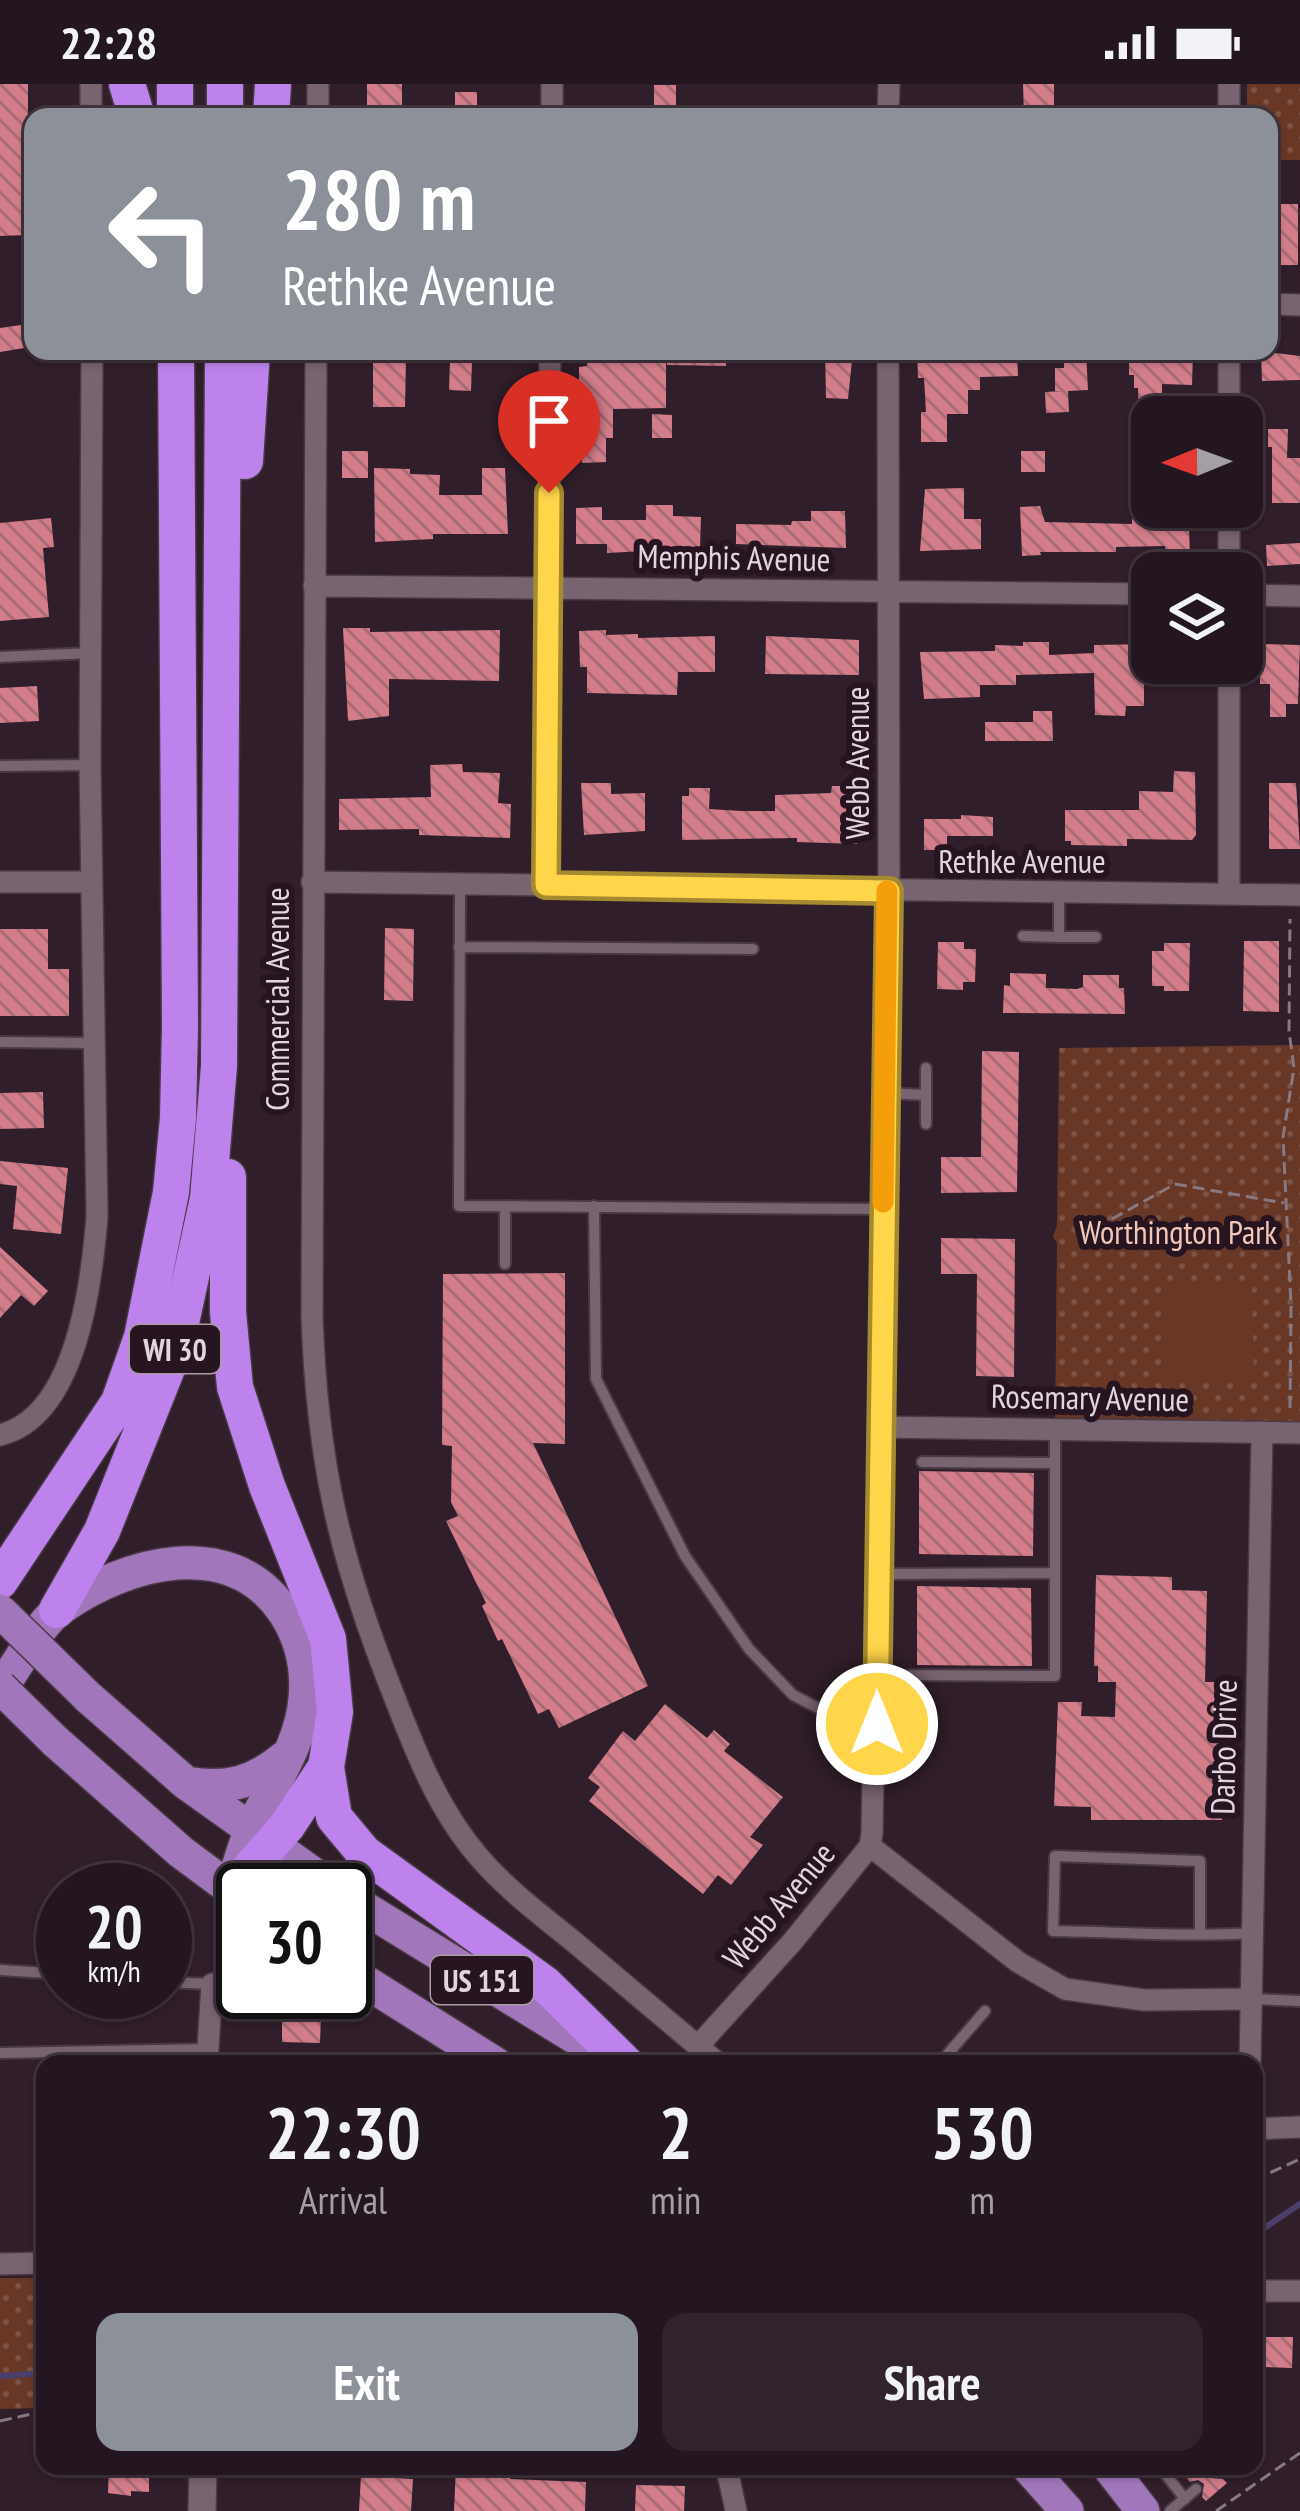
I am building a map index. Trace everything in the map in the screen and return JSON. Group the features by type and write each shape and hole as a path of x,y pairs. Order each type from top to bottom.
{"highway":[{"path":"152,360 180,860"},
{"name":"WI 30","path":"119,1402 142,1337 171,1192 178,1118 176,360"},
{"name":"WI 30","path":"57,1610 102,1532 176,1346 208,1198 219,1066 223,360"},
{"path":"223,539 244,471 251,360"},
{"path":"219,1066 228,1169 228,1312 235,1387 260,1470 328,1639 335,1712 326,1767 334,1817 349,1839 545,1984 613,2055"},
{"path":"0,1581 119,1402"},
{"path":"250,1863 260,1839 326,1767"}],"main road":[{"name":"WI 30","path":"0,1611 83,1483 119,1402"},
{"path":"57,1610 127,1574 162,1564 209,1563 255,1582 276,1600 295,1628 302,1651 305,1702 264,1809 260,1839"},
{"name":"WI 30","path":"0,1688 57,1610"},
{"path":"0,1611 186,1783 296,1863"},
{"path":"0,1688 128,1808 216,1877"},
{"path":"186,1783 234,1786 259,1777 286,1756"},
{"name":"US 151","path":"372,1912 607,2055"},
{"name":"US 151","path":"372,1986 482,2055"},
{"path":"1035,2475 1067,2511"},
{"path":"1115,2475 1143,2511"}],"street":[{"path":"0,1435 28,1424 49,1398 82,1322 92,1279 97,1216 90,765 92,360"},
{"name":"Commercial Avenue","path":"316,360 315,1390 335,1524 371,1640 445,1812 464,1839 532,1907 708,2055"},
{"path":"546,885 550,360"},
{"name":"Webb Avenue","path":"698,2046 870,1846 877,1714 889,891 888,360"},
{"path":"1229,360 1229,396"},
{"name":"Memphis Avenue","path":"314,586 1131,594"},
{"path":"1263,595 1300,596"},
{"path":"1229,684 1229,894"},
{"path":"0,881 91,882"},
{"name":"Rethke Avenue","path":"312,883 1300,896"},
{"name":"Rosemary Avenue","path":"879,1427 1300,1433"},
{"name":"Darbo Drive","path":"1250,2055 1262,1432"},
{"path":"870,1846 1018,1962 1065,1989 1144,2000 1252,1999"},
{"path":"207,2055 212,1984"},
{"path":"1263,2129 1300,2127"},
{"path":"0,2264 36,2263"},
{"path":"1263,2291 1300,2291"},
{"path":"203,2475 204,2509"},
{"path":"719,2475 736,2511"}],"lane":[{"path":"0,657 91,653"},
{"path":"0,766 90,765"},
{"path":"460,884 459,1206 883,1209"},
{"path":"1059,893 1059,937"},
{"path":"1023,936 1096,938"},
{"path":"459,947 753,949"},
{"path":"0,1042 94,1043"},
{"path":"926,1068 926,1124"},
{"path":"885,1093 926,1095"},
{"path":"505,1206 505,1264"},
{"path":"594,1206 596,1379 685,1556 749,1649 794,1696 824,1711 877,1714"},
{"path":"877,1675 1055,1676 1054,1430"},
{"path":"922,1462 1054,1463"},
{"path":"878,1574 1055,1573"},
{"path":"1200,1934 1200,1861 1055,1856 1054,1931 1200,1934 1252,1933"},
{"path":"0,1970 36,1972"},
{"path":"192,1983 212,1984"},
{"path":"1252,1999 1300,2001"},
{"path":"947,2055 985,2011"},
{"path":"0,2054 104,2055"},
{"path":"1168,2475 1185,2499"},
{"path":"1173,2484 1183,2475"},
{"path":"1170,2511 1196,2489"}],"path":[{"path":"1289,1408 1291,1305 1283,1137 1294,1068 1289,1031 1290,919"},
{"path":"1112,1219 1175,1184 1286,1203"},
{"path":"1263,2176 1300,2159"},
{"path":"0,2421 36,2412"},
{"path":"1216,2511 1300,2453"}],"green space":[{"path":"1247,84 1300,84 1300,160 1278,160 1278,108 1247,108"},
{"name":"Worthington Park","path":"1300,1045 1300,1434 1055,1429 1057,1243 1053,1237 1057,1225 1059,1048"},
{"path":"1252,1282 1254,1381 1167,1383 1165,1284"},
{"path":"0,2278 36,2278 36,2408 0,2409"}],"building":[{"path":"0,84 28,84 24,235 0,236"},
{"path":"367,84 402,84 402,108 367,108"},
{"path":"1023,84 1054,84 1054,108 1024,108"},
{"path":"654,85 676,85 676,106 654,106"},
{"path":"455,92 477,92 477,108 455,108"},
{"path":"1278,204 1298,204 1298,265 1278,265"},
{"path":"21,325 24,348 0,352 0,328"},
{"path":"1278,353 1300,356 1300,380 1262,381 1261,360 1278,360"},
{"path":"373,360 406,360 405,407 373,407"},
{"path":"450,360 472,361 471,391 449,390"},
{"path":"587,360 666,360 666,408 613,409 613,438 606,438 606,462 582,463 582,445 588,445 588,398 579,398 579,367 587,366"},
{"path":"667,360 726,360 726,366 667,365"},
{"path":"825,360 852,360 848,399 826,398"},
{"path":"917,360 1017,360 1018,376 980,377 980,390 968,390 968,414 947,414 947,442 921,442 921,412 926,412 924,378 918,378"},
{"path":"1064,360 1086,360 1088,390 1068,391 1069,412 1046,413 1045,392 1063,391 1055,391 1055,368 1064,368"},
{"path":"1129,360 1193,360 1192,385 1162,384 1162,396 1138,396 1134,375 1129,375"},
{"path":"652,414 672,415 672,438 652,438"},
{"path":"1268,429 1288,429 1287,458 1300,458 1300,503 1272,503"},
{"path":"342,451 368,451 368,478 342,478"},
{"path":"1021,451 1045,451 1045,472 1021,472"},
{"path":"374,468 440,475 439,495 482,495 482,468 505,468 508,534 433,534 433,539 375,542"},
{"path":"964,488 964,519 981,519 981,549 920,551 925,489"},
{"path":"646,505 673,505 673,516 701,517 700,548 607,553 607,544 576,544 576,508 602,507 602,520 646,520"},
{"path":"1040,506 1045,522 1189,528 1190,552 1165,552 1165,546 1116,547 1116,552 1022,556 1020,507"},
{"path":"811,511 845,511 846,548 736,544 736,524 791,525 792,521 811,521"},
{"path":"51,518 54,547 43,548 49,617 0,621 0,523"},
{"path":"1300,543 1300,564 1267,566 1266,545"},
{"path":"343,628 370,628 370,632 500,630 499,681 389,679 389,716 348,721"},
{"path":"606,630 606,635 638,634 638,638 715,636 715,672 678,672 677,695 587,693 587,667 580,667 579,631"},
{"path":"766,636 859,640 859,675 765,674"},
{"path":"1023,642 1049,642 1049,655 1094,653 1094,645 1131,644 1131,684 1144,684 1144,706 1126,706 1125,716 1095,715 1094,673 1016,675 1016,685 980,685 980,697 924,699 920,652 1023,646"},
{"path":"1263,644 1300,645 1298,704 1286,704 1286,717 1270,717 1270,684 1263,684"},
{"path":"37,686 39,721 0,723 0,688"},
{"path":"1033,711 1052,711 1053,741 985,741 985,722 1033,722"},
{"path":"462,764 463,772 500,773 498,803 511,804 510,838 419,835 419,829 339,830 339,799 431,797 430,765"},
{"path":"1174,771 1195,772 1196,835 1192,840 1127,839 1127,846 1065,841 1065,810 1139,810 1139,791 1173,792"},
{"path":"581,783 611,783 611,794 645,793 645,831 584,835"},
{"path":"1269,783 1296,783 1300,849 1269,849"},
{"path":"832,786 857,786 857,844 797,842 797,838 682,840 682,796 689,796 689,788 710,788 709,809 775,811 775,795 831,793"},
{"path":"961,815 993,817 993,836 947,836 947,850 924,850 924,819 961,819"},
{"path":"385,928 414,929 413,1001 384,1000"},
{"path":"0,929 48,929 48,969 69,969 69,1016 0,1016"},
{"path":"1244,941 1279,941 1279,1012 1243,1011"},
{"path":"938,942 964,942 964,949 976,949 975,982 963,982 963,990 937,989"},
{"path":"1164,943 1190,943 1189,991 1152,986 1152,951 1164,951"},
{"path":"1010,973 1046,974 1046,988 1077,989 1083,987 1083,975 1119,975 1125,1014 1003,1013 1004,985 1010,986"},
{"path":"982,1051 1019,1052 1017,1192 941,1193 941,1157 981,1157"},
{"path":"43,1092 44,1128 0,1129 0,1093"},
{"path":"0,1161 68,1168 61,1234 13,1229 17,1186 0,1184"},
{"path":"941,1238 1015,1239 1014,1377 976,1376 977,1274 941,1274"},
{"path":"0,1247 48,1291 34,1306 21,1295 0,1318"},
{"path":"565,1273 565,1444 533,1443 648,1686 559,1728 549,1709 538,1714 502,1639 498,1641 482,1606 486,1603 446,1521 458,1516 451,1502 452,1446 442,1445 443,1274"},
{"path":"919,1471 1034,1473 1033,1556 919,1554"},
{"path":"1096,1575 1172,1577 1172,1590 1207,1591 1205,1682 1224,1682 1222,1820 1091,1820 1091,1807 1054,1806 1058,1702 1082,1702 1081,1716 1115,1717 1116,1682 1098,1682 1098,1666 1094,1666"},
{"path":"917,1586 1031,1588 1032,1666 917,1665"},
{"path":"665,1704 707,1738 714,1730 730,1744 724,1751 783,1797 750,1837 763,1845 731,1885 718,1875 703,1894 589,1801 600,1787 588,1778 623,1731 635,1741"},
{"path":"282,2019 321,2019 320,2043 282,2042"},
{"path":"1265,2337 1293,2337 1292,2368 1264,2367"},
{"path":"109,2475 149,2475 149,2492 108,2493"},
{"path":"456,2475 586,2482 585,2511 454,2511"},
{"path":"1184,2475 1210,2475 1227,2483 1206,2501 1204,2484 1190,2482"},
{"path":"361,2476 413,2479 411,2511 359,2511"},
{"path":"636,2485 685,2486 684,2511 635,2511"}],"waterway":[{"path":"1263,2229 1300,2204"},
{"path":"0,2376 36,2374"}],"slow traffic":[{"path":"883,1202 887,891"}],"route":[{"path":"549,493 546,885 889,891 877,1724"}]}
